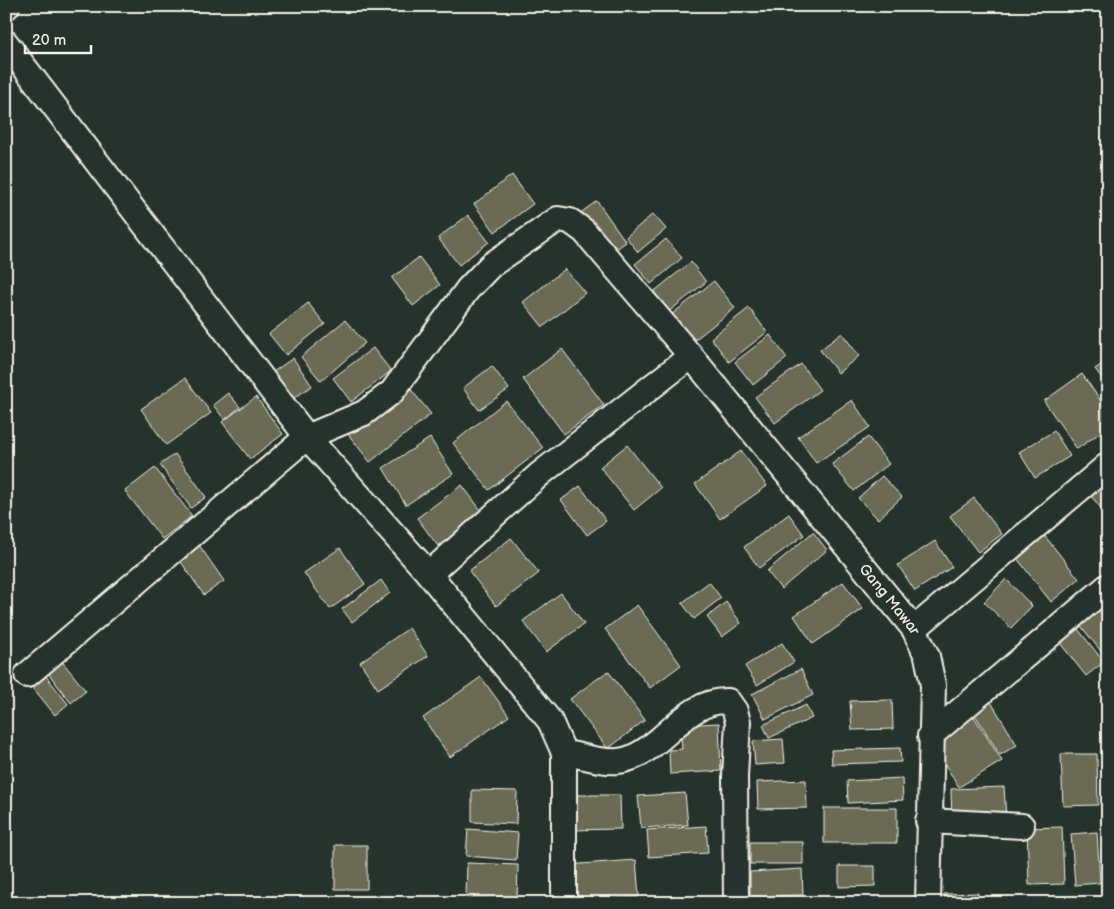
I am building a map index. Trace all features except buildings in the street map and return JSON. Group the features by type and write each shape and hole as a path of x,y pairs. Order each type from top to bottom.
{"street":[{"path":"6,43 307,437 429,574 550,722 564,753 564,903"},
{"name":"Gang Mawar","path":"307,437 364,413 392,392 468,289 491,265 558,219 570,221 584,231 691,356 914,629 927,656 933,685 928,821 928,903"},
{"path":"429,574 540,474 691,356"},
{"path":"27,675 307,437"},
{"path":"914,629 1108,465"},
{"path":"930,736 1108,586"},
{"path":"564,753 618,761 636,755 656,743 703,706 715,700 728,701 735,711 738,722 735,776 736,903"},
{"path":"928,821 1022,826"}]}
